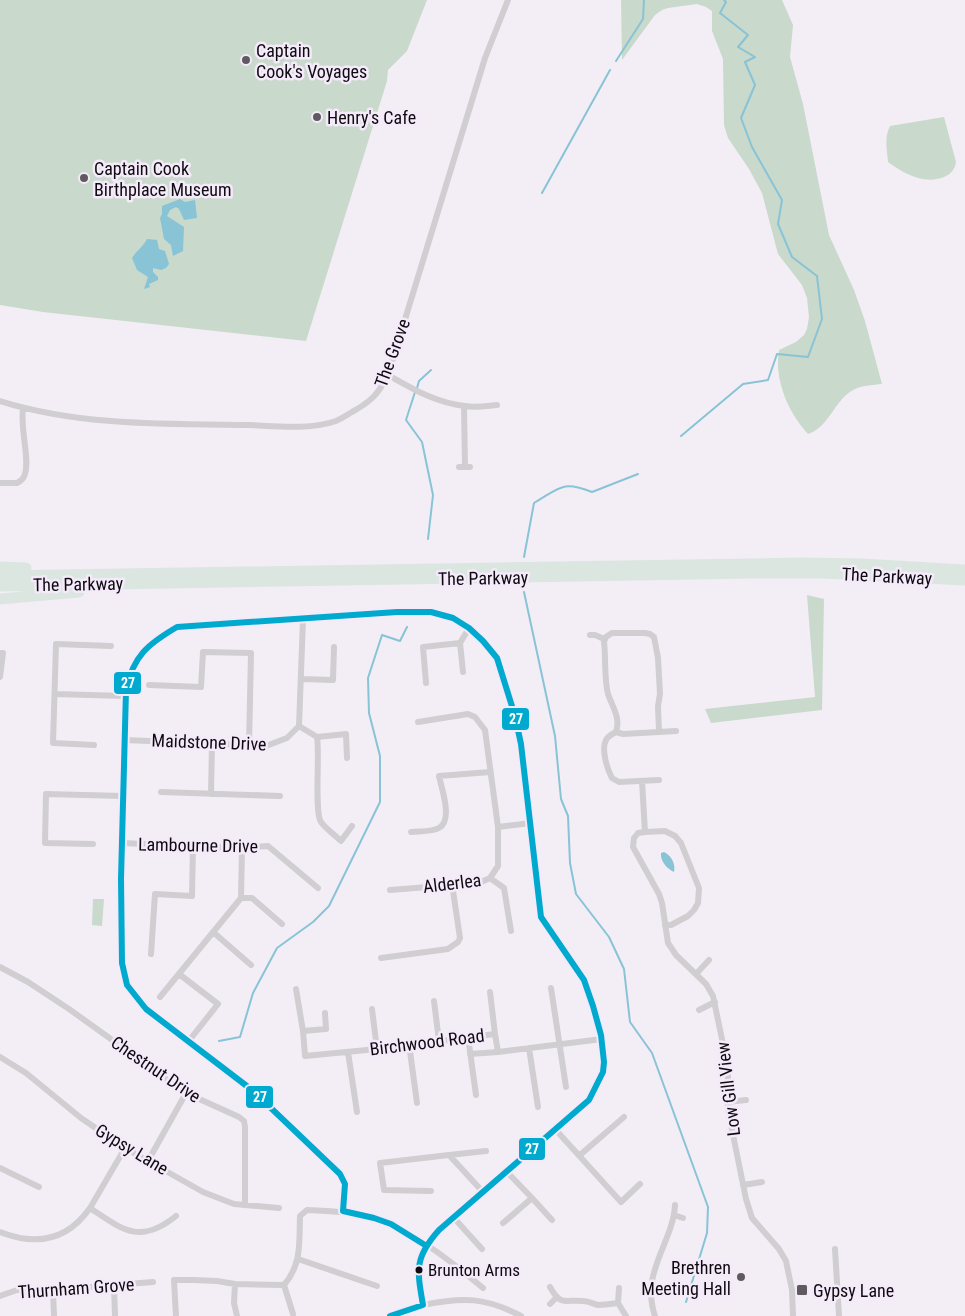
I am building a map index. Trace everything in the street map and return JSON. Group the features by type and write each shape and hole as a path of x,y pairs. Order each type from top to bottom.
{"highway":[{"name":"The Parkway","path":"0,576 803,563 862,564 965,570"},
{"path":"0,567 75,568 136,573"},
{"name":"The Parkway","path":"0,586 822,572 965,580"},
{"path":"0,599 71,592 118,590 147,583"}],"street":[{"name":"The Grove","path":"0,401 23,409 88,419 174,424 312,425 336,421 367,404 378,393 388,375 485,58 508,0"},
{"path":"388,375 433,399 464,406 497,405"},
{"path":"464,406 465,467"},
{"path":"0,483 17,483 24,476 26,467 22,419 23,409"},
{"path":"343,1211 345,1184 340,1174 252,1090 146,1009 127,985 122,963 125,696 130,670 139,654 154,640 177,627 366,614 431,612 453,618 469,628 497,658 515,716 521,744 542,917 547,929 580,972 589,992 602,1039 603,1071 598,1085 589,1100 425,1245 418,1263 423,1305"},
{"path":"303,619 299,726 317,737 346,734 347,758"},
{"path":"463,672 460,644 469,628"},
{"path":"604,639 612,633 644,632 654,637 658,658 660,694 658,703 659,732"},
{"path":"590,635 604,639"},
{"path":"604,639 606,687 618,726 616,732 607,738 605,743 604,751 610,776 619,782 659,780"},
{"path":"94,745 53,743 56,644 111,646"},
{"path":"426,683 423,647 460,644"},
{"path":"302,679 333,680 334,647"},
{"path":"0,653 3,652 0,677"},
{"path":"149,685 201,687 203,652 252,654 249,746"},
{"path":"55,694 125,696"},
{"name":"Alderlea","path":"390,890 479,883 490,878 498,866 498,828 485,730 476,717 468,714 418,722"},
{"name":"Maidstone Drive","path":"125,740 266,746 276,744 287,738 299,726"},
{"path":"616,732 623,734 676,731"},
{"path":"317,737 319,748 318,799 320,821 341,841 352,826"},
{"path":"211,794 212,743"},
{"path":"412,832 437,829 444,823 446,814 439,776 490,772"},
{"path":"642,781 645,832 665,831 679,840 699,888 698,903 694,910 688,916 671,925 665,925"},
{"path":"161,792 280,796"},
{"path":"93,844 46,843 46,794 123,796"},
{"path":"498,828 531,823"},
{"name":"Low Gill View","path":"645,832 636,835 633,841 633,848 659,894 666,936 671,949 710,990 715,1002 728,1068 727,1102 743,1185 752,1218 779,1249 786,1261 792,1290 793,1316"},
{"name":"Lambourne Drive","path":"122,843 242,848 268,846 318,888"},
{"path":"151,954 155,894 192,896 193,846"},
{"path":"160,996 241,898 242,848"},
{"path":"490,878 504,888 511,931"},
{"path":"381,958 448,949 458,942 460,938 452,884"},
{"path":"241,898 252,898 282,924"},
{"path":"213,932 251,965"},
{"path":"696,974 709,960"},
{"name":"Chestnut Drive","path":"0,967 28,982 61,1004 186,1093 244,1121 246,1205"},
{"path":"179,974 218,1004 188,1042"},
{"name":"Birchwood Road","path":"296,988 304,1031 306,1056 495,1034 498,1052 602,1039"},
{"path":"550,988 566,1087"},
{"path":"490,992 495,1034"},
{"path":"434,1000 439,1041"},
{"path":"699,1010 715,1002"},
{"path":"372,1009 377,1049"},
{"path":"304,1031 326,1029 325,1013"},
{"path":"468,1037 476,1095"},
{"path":"409,1044 417,1102"},
{"path":"529,1048 538,1107"},
{"path":"348,1052 357,1112"},
{"path":"470,1054 498,1052"},
{"name":"Gypsy Lane","path":"0,1056 26,1074 81,1118 125,1148 210,1195 234,1204 279,1208"},
{"path":"148,1161 186,1093"},
{"path":"727,1102 746,1100"},
{"path":"580,1156 624,1117"},
{"path":"555,1129 621,1202 640,1184"},
{"path":"0,1232 29,1240 44,1239 69,1230 84,1217 125,1148"},
{"path":"431,1191 384,1190 380,1163 486,1151"},
{"path":"449,1155 483,1192"},
{"path":"0,1168 39,1187"},
{"path":"507,1172 552,1220"},
{"path":"743,1185 762,1182"},
{"path":"503,1224 532,1198"},
{"path":"655,1316 651,1300 653,1272 674,1215 675,1204"},
{"path":"90,1208 131,1232 141,1233 165,1225 176,1216"},
{"path":"284,1286 293,1275 298,1259 300,1216 307,1210 343,1211 391,1224 425,1245 483,1288"},
{"path":"674,1215 682,1218"},
{"path":"454,1218 482,1249"},
{"path":"835,1249 839,1316"},
{"path":"298,1259 377,1286"},
{"path":"176,1316 174,1280 284,1286"},
{"name":"Thurnham Grove","path":"0,1296 17,1290 52,1290 153,1282"},
{"path":"234,1284 234,1303 237,1316"},
{"path":"114,1286 115,1316"},
{"path":"284,1286 293,1314"},
{"path":"550,1286 557,1297 570,1302 582,1300 597,1304 618,1303"},
{"path":"619,1288 618,1303 626,1316"},
{"path":"52,1290 54,1316"},
{"path":"550,1304 557,1297"},
{"path":"390,1316 423,1305 462,1299 501,1306 521,1316"}],"green space":[{"path":"0,0 427,0 407,51 388,70 387,81 306,341 43,312 0,305"},
{"path":"621,0 782,0 793,25 790,57 803,104 829,235 854,290 865,321 882,384 868,385 855,389 842,399 822,425 808,434 794,416 784,395 778,361 779,350 796,342 804,335 807,329 809,317 807,298 802,285 778,254 762,193 749,169 728,138 724,125 723,59 712,31 712,11 697,4 662,10 655,15 622,60"},
{"path":"944,117 956,162 954,169 949,174 937,179 922,179 901,171 888,162 886,139 890,126"},
{"path":"807,595 824,599 822,710 711,723 705,709 815,697"},
{"path":"93,899 104,899 102,926 92,925"}],"water":[{"path":"180,199 185,202 195,200 197,218 184,220 179,209 176,207 170,210 167,216 184,227 183,251 173,256 171,245 164,239 160,218 162,206"},
{"path":"147,239 157,240 159,249 165,251 169,264 161,270 153,268 153,272 158,277 158,280 149,284 150,287 144,289 148,277 137,270 132,258"},
{"path":"664,852 672,860 674,872 663,862 661,853"}],"waterway":[{"path":"616,61 643,19 644,0"},
{"path":"681,436 743,384 768,380 777,354 808,357 822,319 817,276 792,257 778,224 782,200 752,147 741,118 755,85 745,62 755,57 738,47 748,35 720,13 726,2 724,0"},
{"path":"542,193 610,70"},
{"path":"417,388 419,381 431,370"},
{"path":"415,392 406,420 422,442 433,495 428,539"},
{"path":"524,557 534,503 562,487 582,488 592,492 638,474"},
{"path":"524,592 555,736 561,799 568,816 570,863 576,894 609,937 624,969 630,1022 652,1053 708,1207 707,1233 686,1302"},
{"path":"219,1041 240,1037 253,993 277,948 313,922 329,906 380,802 380,756 369,713 368,678 382,635 400,641 407,627"}],"transit line":[{"name":"27","path":"390,1316 423,1305 419,1282 419,1265 425,1249 439,1230 589,1100 603,1072 604,1062 601,1035 584,980 541,917 521,744 515,716 497,658 469,628 453,618 431,612 397,612 177,627 158,639 143,652 133,668 126,690 121,879 122,963 127,985 146,1009 252,1090 340,1174 345,1184 343,1211 391,1224 425,1245"}],"place":[{"name":"Captain Cook's Voyages","path":"246,60"},
{"name":"Henry's Cafe","path":"317,117"},
{"name":"Captain Cook Birthplace Museum","path":"84,178"},
{"name":"Brunton Arms","path":"419,1270"},
{"name":"Brethren Meeting Hall","path":"741,1277"},
{"name":"Gypsy Lane","path":"802,1290"}]}
